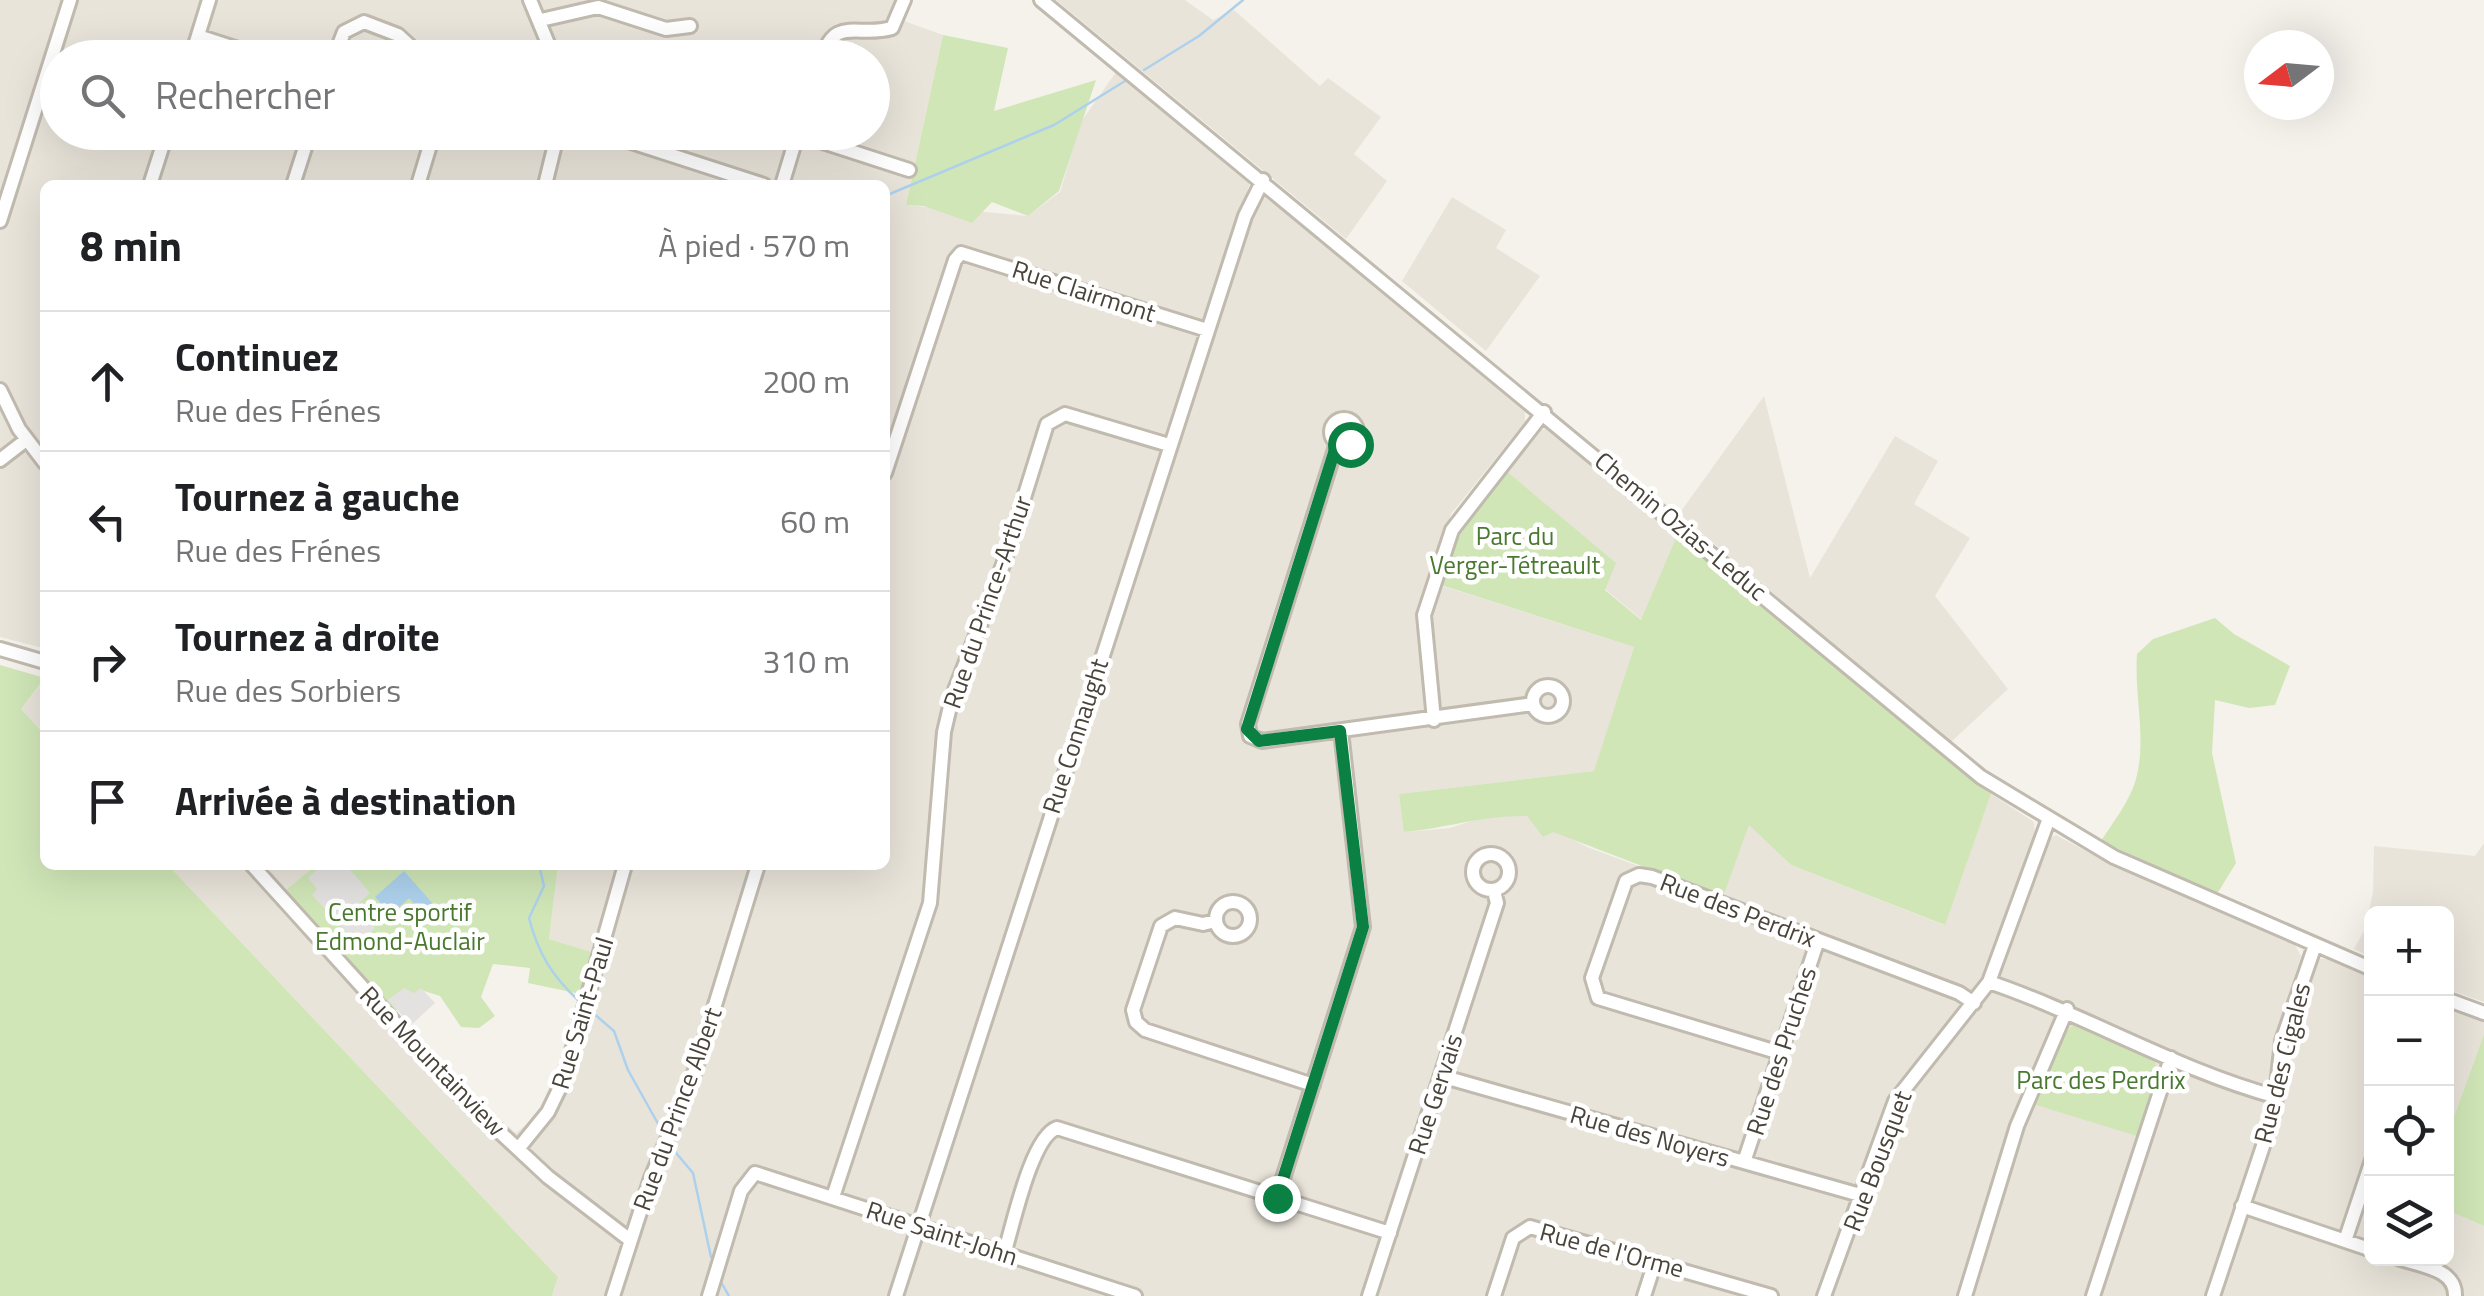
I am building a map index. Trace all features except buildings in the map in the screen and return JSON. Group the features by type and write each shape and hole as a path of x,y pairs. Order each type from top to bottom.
{"street":[{"path":"57,40 70,0"},
{"path":"197,40 209,0"},
{"path":"530,0 547,40"},
{"path":"832,40 836,32 894,26 904,0"},
{"name":"Chemin Ozias-Leduc","path":"1042,0 1962,762 2048,821 2138,868 2364,966"},
{"path":"540,20 599,4 666,29 690,26"},
{"path":"341,40 344,32 360,22 403,40"},
{"path":"198,36 210,40"},
{"path":"0,221 40,95"},
{"path":"152,180 161,150"},
{"path":"295,180 304,150"},
{"path":"420,180 429,150"},
{"path":"545,180 553,150"},
{"path":"656,150 749,180"},
{"path":"784,180 793,150"},
{"path":"849,150 909,170"},
{"name":"Rue Connaught","path":"896,1296 1207,330 1249,203 1263,180"},
{"name":"Rue Clairmont","path":"890,458 955,260 961,253 1207,330"},
{"path":"0,390 26,440 40,457"},
{"path":"1434,720 1424,621 1452,530 1544,412"},
{"name":"Rue du Prince-Arthur","path":"833,1197 930,903 943,746 952,698 1003,564 1047,424 1056,415 1068,414 1169,446"},
{"path":"0,460 26,440"},
{"path":"1337,443 1247,729 1259,741 1533,704"},
{"path":"0,649 40,661"},
{"path":"1277,1198 1363,927 1340,731"},
{"name":"Rue Bousquet","path":"1824,1296 1899,1093 1989,982 2048,821"},
{"name":"Rue Mountainview","path":"257,870 433,1066 518,1150 630,1240"},
{"name":"Rue Saint-Paul","path":"518,1150 548,1112 564,1079 624,870"},
{"name":"Rue du Prince Albert","path":"613,1296 656,1163 692,1080 756,870"},
{"name":"Rue des Perdrix","path":"1780,1052 1601,1001 1592,978 1626,881 1646,876 1958,992 1974,1003"},
{"name":"Rue Gervais","path":"1369,1296 1497,903 1494,891"},
{"path":"1215,921 1203,924 1175,918 1161,926 1133,1010 1136,1022 1145,1030 1313,1085"},
{"name":"Rue des Pruches","path":"1744,1162 1818,940"},
{"name":"Rue des Cigales","path":"2213,1296 2277,1096 2282,1040 2315,945"},
{"path":"1989,982 2067,1009 2170,1058 2277,1096"},
{"path":"2454,1002 2484,1013"},
{"path":"1965,1296 2017,1126 2047,1064 2067,1009"},
{"path":"2094,1296 2170,1058"},
{"name":"Rue des Noyers","path":"1440,1076 1860,1195"},
{"path":"1004,1254 1038,1148 1050,1131 1064,1128 1390,1233"},
{"name":"Rue Saint-John","path":"709,1296 748,1176 763,1173 1004,1254 1088,1289 1135,1296"},
{"path":"2345,1241 2367,1176"},
{"path":"2242,1206 2364,1247"},
{"name":"Rue de l'Orme","path":"1494,1296 1514,1238 1530,1227 1771,1296"},
{"path":"1644,1296 1655,1262"},
{"path":"2420,1266 2448,1276 2455,1296"}],"shaded area":[{"path":"0,0 897,0 893,17 943,35 906,205 1028,216 1060,192 1081,122 1116,72 1250,183 1243,205 1252,210 1266,196 1289,212 1525,406 1525,422 1451,514 1427,581 1634,647 1595,771 1399,794 1405,832 1450,828 1490,815 1527,816 1587,847 1722,897 1749,824 1791,865 1944,925 1991,794 2034,822 2035,836 2044,841 2056,835 2112,865 2295,945 2301,956 2280,1023 2294,1027 2319,959 2328,958 2364,974 2364,1266 2454,1266 2454,1213 2484,1226 2484,1296 552,1296 558,1277 173,870 310,870 287,891 481,1104 516,1133 539,1114 557,1079 595,953 549,939 557,870 890,870 890,180 40,180 40,647 0,637"},
{"path":"1056,0 1185,0 1213,20 1234,10 1320,86 1328,78 1381,117 1354,154 1387,181 1346,239"},
{"path":"1452,197 1506,230 1496,248 1540,276 1486,351 1402,281"},
{"path":"1764,396 1810,578 1895,436 1938,461 1914,504 1970,538 1935,596 2008,689 1950,743 1679,514"},
{"path":"1548,428 1678,533 1642,620 1605,589 1505,470 1537,431"},
{"path":"40,685 40,730 21,709"},
{"path":"2484,843 2484,1002 2454,991 2454,906 2370,906 2374,846 2475,856"},
{"path":"317,870 350,870 370,893 356,906 375,928 358,944 312,895 317,889 308,878"},
{"path":"2364,931 2364,954 2354,949"},
{"path":"404,988 414,993 421,988 435,1003 411,1025 388,1000"},
{"path":"2454,1011 2484,1022 2484,1034 2454,1117"}],"green space":[{"path":"943,35 1008,48 994,111 1096,80 1059,191 1028,216 992,202 972,223 924,206 906,205"},
{"name":"Parc du Verger-Tétreault","path":"1505,470 1616,563 1605,590 1641,620 1678,533 1991,794 1945,925 1791,865 1749,825 1723,897 1553,832 1543,837 1527,816 1404,832 1399,794 1594,771 1634,647 1441,585 1460,527"},
{"path":"2215,618 2234,634 2290,666 2275,705 2249,708 2215,700 2212,753 2236,863 2217,894 2101,841 2130,795 2139,764 2137,654 2153,639"},
{"path":"0,665 40,677 40,684 21,709 40,730 40,870 173,870 558,1277 552,1296 0,1296"},
{"name":"Centre sportif Edmond-Auclair","path":"310,870 557,870 549,939 595,953 580,994 528,983 530,968 493,964 481,997 495,1016 479,1028 461,1027 440,996 421,990 395,1011 286,890"},
{"name":"Parc des Perdrix","path":"2074,1024 2155,1061 2157,1071 2137,1136 2033,1104 2067,1031"},
{"path":"2484,1034 2484,1226 2454,1213 2454,1117"}],"water":[{"path":"404,871 434,905 424,914 409,898 391,915 375,897"}],"waterway":[{"path":"1144,70 1199,36 1243,0"},
{"path":"890,194 1054,125 1125,81"},
{"path":"540,870 544,886 529,918 547,963 578,1000"},
{"path":"592,1012 614,1031 628,1070 661,1129"},
{"path":"671,1147 693,1173 711,1257"},
{"path":"721,1282 729,1296"}],"route":[{"path":"1277,1198 1363,922 1340,731 1259,741 1247,729 1337,443 1350,444"}]}
